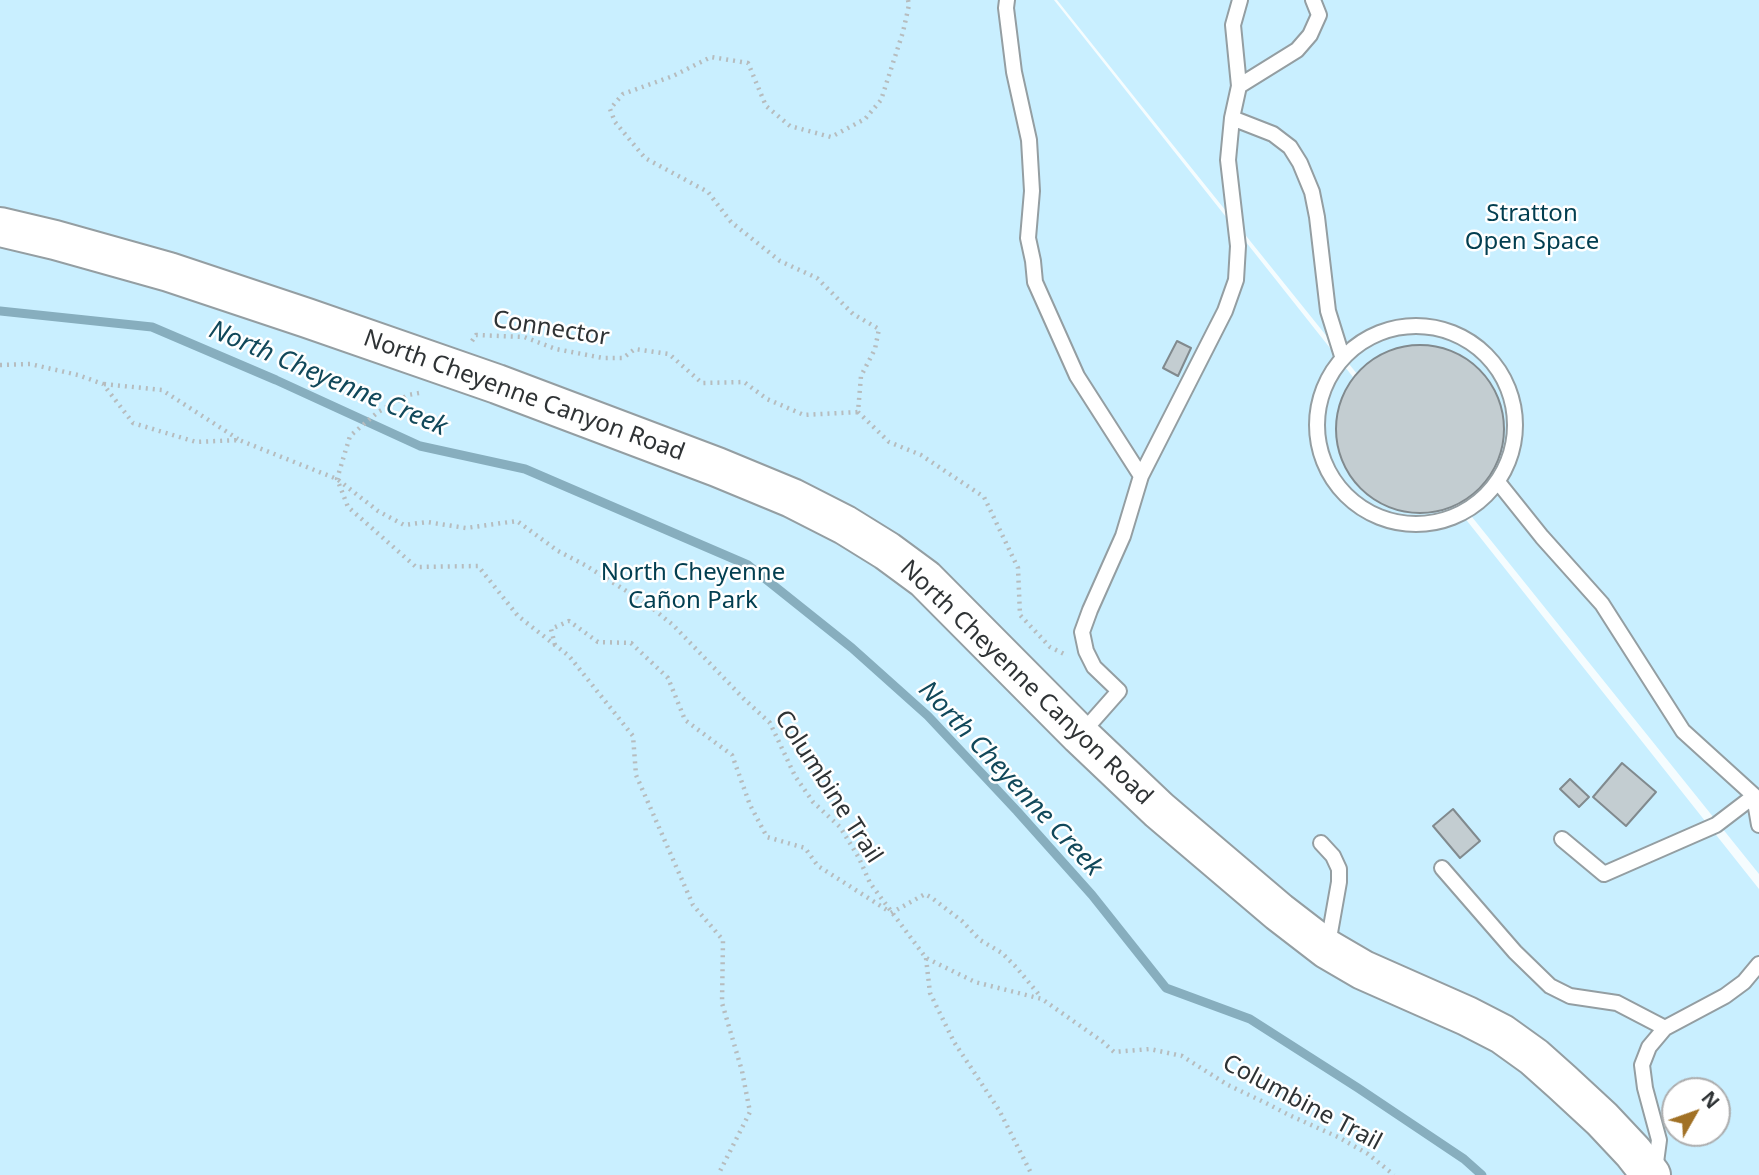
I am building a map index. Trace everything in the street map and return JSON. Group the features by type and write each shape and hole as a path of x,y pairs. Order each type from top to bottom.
{"street":[{"name":"North Cheyenne Canyon Road","path":"0,228 55,240 169,272 307,317 497,384 718,467 792,498 845,525 925,579 1080,735 1159,810 1279,912 1327,949 1363,970 1502,1034 1563,1082 1653,1175"}],"lane":[{"path":"1007,0 1014,72 1029,139 1032,191 1028,238 1035,282 1077,376 1141,476"},
{"path":"1080,735 1119,691 1094,667 1086,651 1082,632 1123,536 1141,476 1225,311 1236,280 1238,246 1228,160 1232,118 1239,86 1233,25 1240,0"},
{"path":"1239,86 1297,50 1310,35 1319,15 1313,0"},
{"path":"1232,118 1273,134 1290,147 1300,163 1312,192 1328,312 1342,356"},
{"path":"1405,325 1447,330 1475,344 1496,365 1513,398 1516,425 1510,458 1498,482 1483,499 1460,516 1418,525 1384,520 1361,508 1336,485 1319,449 1317,408 1325,383 1342,356 1369,336 1405,325"},
{"path":"1498,482 1542,537 1602,604 1683,731 1757,798 1759,825"},
{"path":"1562,839 1604,874 1716,825 1757,798"},
{"path":"1321,843 1334,856 1339,869 1327,949"},
{"path":"1441,868 1515,952 1550,986 1570,996 1617,1003 1665,1028"},
{"path":"1653,1175 1658,1140 1642,1065 1649,1047 1665,1028 1725,996 1744,982 1759,964"}],"path":[{"path":"908,0 903,32 881,100 865,118 831,136 790,126 766,106 748,63 711,57 673,76 623,94 610,109 615,122 645,158 708,192 731,222 780,261 817,278 853,314 879,329 875,349 861,376 858,412 889,442 921,455 984,497 1018,568 1020,615 1050,648 1094,667"},
{"name":"Connector","path":"471,343 476,335 497,335 524,337 556,349 603,358 623,358 635,349 669,354 702,383 744,382 767,399 804,415 858,412"},
{"path":"0,365 30,364 103,384 162,390 239,440"},
{"name":"Columbine Trail","path":"103,384 133,423 196,442 239,440 337,479 378,511 404,525 427,522 466,528 517,521 558,551 647,604 673,625 770,723 795,776 813,802 841,827 870,883 926,958 975,982 1042,999 1114,1052 1150,1049 1182,1056 1228,1085 1368,1153 1394,1175"},
{"path":"378,412 350,436 337,479 348,507 416,566 478,566 517,616 569,656 633,736 636,775 693,905 723,940 722,1003 743,1071 750,1112 718,1175"},
{"path":"555,645 551,629 569,621 598,642 631,643 668,678 685,720 732,755 750,805 767,837 805,848 818,866 891,913 925,894 932,898 962,921 980,940 1002,954 1042,999"},
{"path":"926,958 930,993 954,1042 999,1110 1032,1175"}],"green space":[{"name":"North Cheyenne Cañon Park","path":"0,0 1054,0 1759,889 1759,1175 0,1175"},
{"name":"Stratton Open Space","path":"1057,0 1759,0 1759,874 1136,99"}],"building":[{"path":"1177,341 1191,348 1178,376 1163,368"},
{"path":"1420,345 1452,351 1480,369 1498,397 1504,429 1498,461 1480,489 1452,507 1420,513 1388,507 1360,489 1342,461 1336,429 1342,397 1360,369 1388,351"},
{"path":"1622,763 1656,792 1626,826 1593,797"},
{"path":"1570,779 1589,797 1579,807 1560,789"},
{"path":"1453,809 1480,841 1460,858 1433,826"}],"waterway":[{"name":"North Cheyenne Creek","path":"0,311 152,327 420,446 525,469 748,565 852,648 928,716 1092,895 1166,988 1250,1019 1464,1159 1482,1175"}]}
